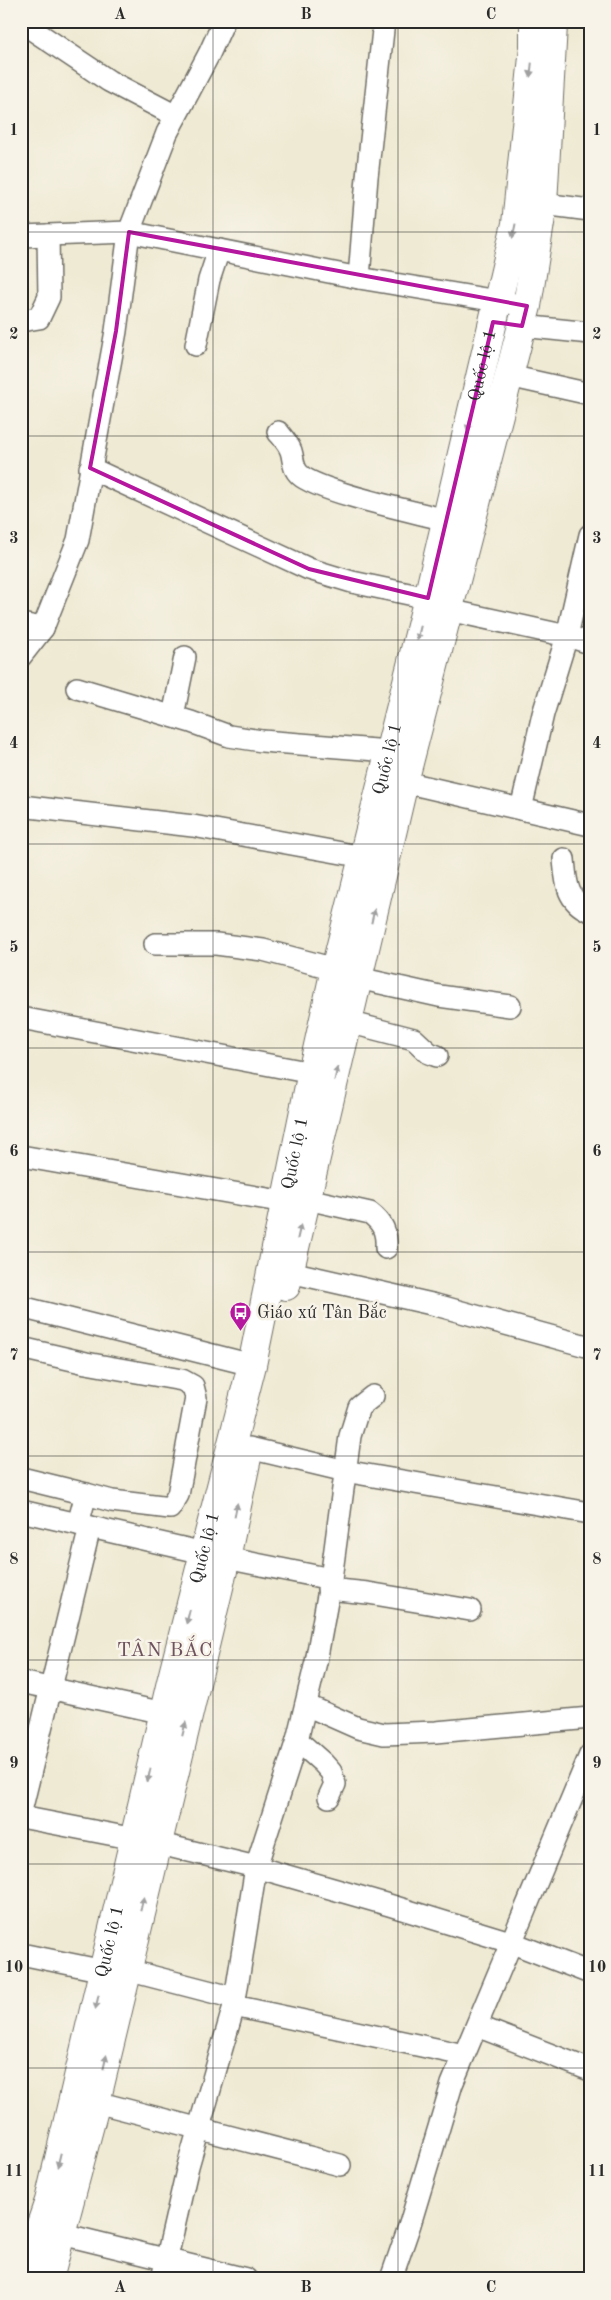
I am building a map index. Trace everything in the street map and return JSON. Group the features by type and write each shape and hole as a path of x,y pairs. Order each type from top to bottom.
{"highway":[{"name":"Quốc lộ 1","path":"146,1841 164,1713 249,1448 290,1272 296,1201 312,1073 347,974 404,782 438,604 446,520 516,224 534,47 534,21"},
{"name":"Quốc lộ 1","path":"22,2279 49,2200 115,1970 215,1556 252,1365 296,1201 348,1022 347,974 364,857 389,751 438,604 509,376 525,316 543,204 553,21"},
{"path":"496,311 525,316"},
{"name":"Quốc lộ 1","path":"49,2279 96,2102 115,1970"}],"street":[{"path":"21,656 43,628 78,540 116,331 129,232 167,132 224,21"},
{"path":"359,278 367,177 384,21"},
{"path":"21,22 109,81 176,116"},
{"path":"543,204 590,210"},
{"path":"21,236 129,232 359,278 496,311"},
{"path":"21,321 39,318 49,297 48,235"},
{"path":"196,345 209,280 219,250"},
{"path":"525,316 590,333"},
{"path":"509,376 590,394"},
{"path":"278,432 286,440 291,451 293,465 301,477 331,489 446,520"},
{"path":"90,468 309,569 352,582 567,636 590,644"},
{"path":"521,809 543,714 567,636 590,535"},
{"path":"21,624 43,628"},
{"path":"173,716 185,657"},
{"path":"77,688 173,716 229,736 262,741 389,751"},
{"path":"404,782 590,825"},
{"path":"21,806 193,826 364,857"},
{"path":"564,859 566,884 578,906 590,911"},
{"path":"155,944 216,944 254,949 439,996 510,1006"},
{"path":"21,1018 312,1073"},
{"path":"348,1022 414,1039 428,1053 437,1056"},
{"path":"21,1156 370,1213 378,1220 386,1234 386,1248"},
{"path":"290,1272 436,1305 590,1347"},
{"path":"21,1308 252,1365"},
{"path":"21,1348 86,1363 182,1380 193,1386 196,1398 178,1495 170,1508 112,1501 21,1478"},
{"path":"165,2269 174,2221 235,2002 256,1867 297,1740 316,1662 330,1584 350,1436 359,1407 373,1396"},
{"path":"249,1448 346,1472 590,1513"},
{"path":"21,1810 84,1525 86,1494"},
{"path":"21,1511 368,1593 470,1610"},
{"path":"21,1682 164,1713"},
{"path":"306,1705 358,1728 384,1734 436,1732 590,1718"},
{"path":"297,1740 331,1772 335,1784 329,1797"},
{"path":"391,2279 452,2084 590,1754"},
{"path":"21,1817 146,1841 256,1867 510,1942 590,1973"},
{"path":"21,1954 115,1970 235,2002 464,2055"},
{"path":"477,2026 590,2070"},
{"path":"96,2102 340,2165"},
{"path":"62,2234 165,2269 246,2279"}],"highlighted area":[{"path":"129,232 527,306 522,326 493,322 428,598 309,569 90,468 116,331"}],"place":[{"name":"Giáo xứ Tân Bắc","path":"241,1332"}],"district":[{"name":"TÂN BẮC","path":"165,1651"}]}
